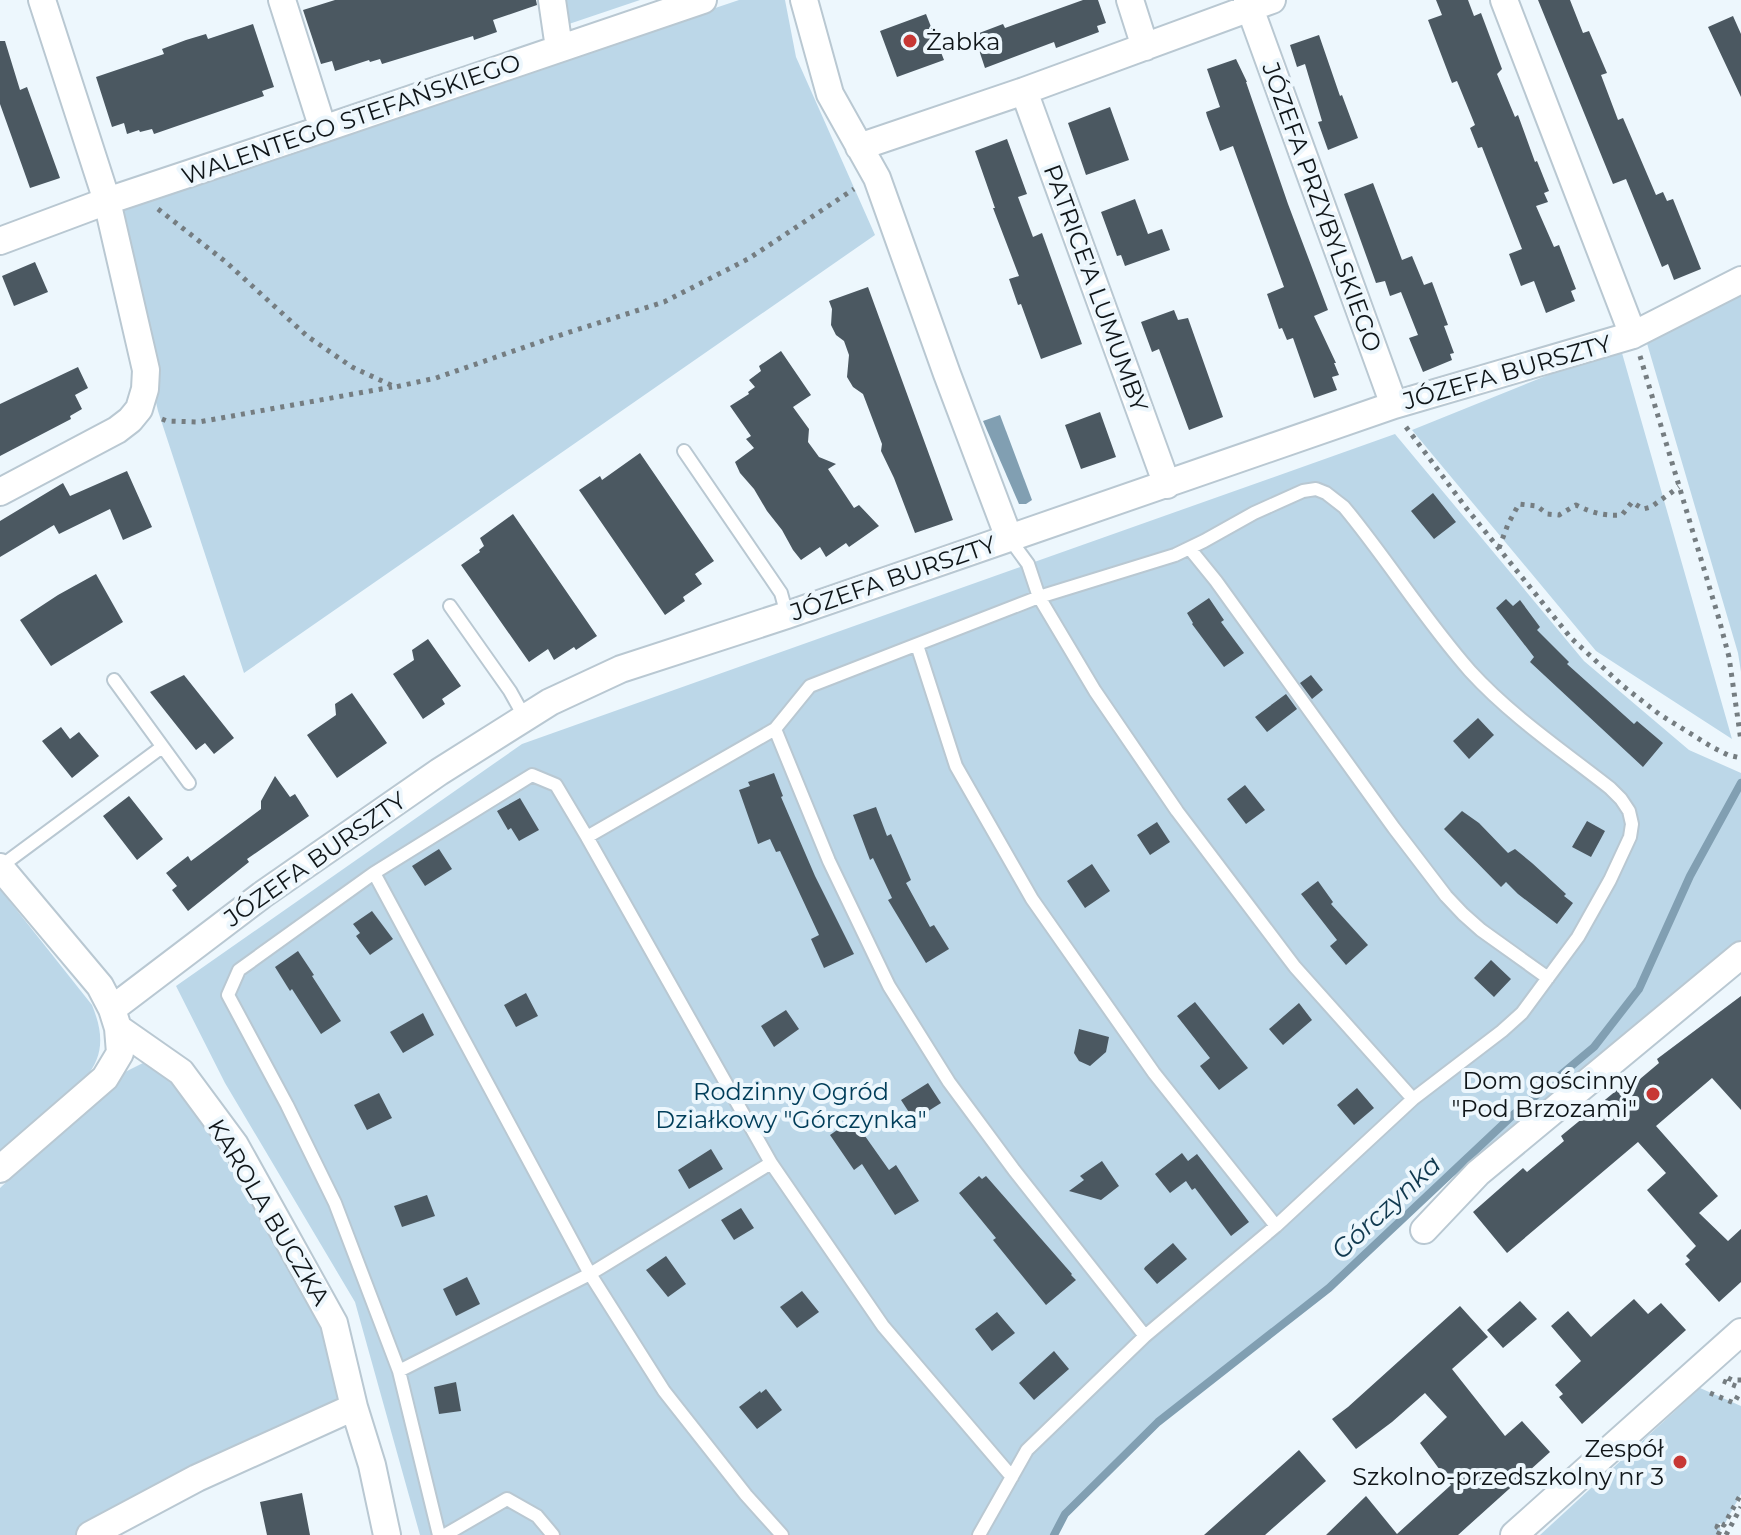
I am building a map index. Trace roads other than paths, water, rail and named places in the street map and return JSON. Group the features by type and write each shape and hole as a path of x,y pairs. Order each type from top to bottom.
{"street":[{"path":"0,492 117,430 139,409 145,389 146,370 107,201 42,0"},
{"path":"282,0 323,129"},
{"path":"552,0 559,48"},
{"name":"WALENTEGO STEFAŃSKIEGO","path":"0,241 107,201 703,0"},
{"path":"804,0 830,94 877,178 1009,538"},
{"path":"1130,0 1145,47"},
{"path":"1504,0 1633,335"},
{"path":"859,147 1024,91 1256,3"},
{"name":"JÓZEFA PRZYBYLSKIEGO","path":"1256,3 1394,405"},
{"name":"PATRICE'A LUMUMBY","path":"1024,91 1167,485"},
{"name":"JÓZEFA BURSZTY","path":"115,1019 262,895 439,772 550,702 621,669 787,615 1394,405 1633,335 1741,280"},
{"name":"KAROLA BUCZKA","path":"0,867 100,986 115,1019 181,1072 235,1145 334,1323 372,1465 387,1535"},
{"path":"1424,1230 1478,1173 1741,955"},
{"path":"0,1169 105,1078 120,1053 115,1019"},
{"path":"1514,1535 1741,1332"},
{"path":"90,1535 197,1478 354,1407"}],"lane":[{"path":"684,451 781,593 787,615"},
{"path":"587,837 775,729 810,686 1039,597 1190,549 1254,513 1290,496 1316,489 1335,498 1356,521 1437,630 1488,690 1610,788 1629,811 1632,824 1630,837 1610,880 1578,937 1522,1013 1413,1099 1276,1226 1145,1336 1027,1450 979,1535"},
{"path":"1009,538 1028,564 1039,597 1095,691 1177,811 1295,967 1413,1099"},
{"path":"1190,549 1446,896 1481,930 1548,978"},
{"path":"450,606 510,691 525,718"},
{"path":"917,645 956,766 1032,899 1154,1073 1276,1226"},
{"path":"114,680 189,783"},
{"path":"775,729 829,861 889,986 949,1082 1145,1336"},
{"path":"0,867 162,747"},
{"path":"439,1535 399,1371 335,1203 228,995 239,970 374,873 532,775 556,785 771,1163 883,1326 1012,1477"},
{"path":"374,873 590,1274 664,1391 746,1495 782,1535"},
{"path":"399,1371 590,1274 771,1163"},
{"path":"445,1535 507,1499 537,1516 553,1535"}],"waterway":[{"name":"Górczynka","path":"1054,1535 1065,1514 1158,1422 1329,1288 1514,1114 1594,1047 1639,989 1690,876 1741,783"}],"place":[{"name":"Żabka","path":"910,41"},
{"name":"Dom gościnny \"Pod Brzozami\"","path":"1653,1094"},
{"name":"Zespół Szkolno-przedszkolny nr 3","path":"1680,1462"}],"park label":[{"name":"Rodzinny Ogród Działkowy \"Górczynka\"","path":"791,1105"}]}
